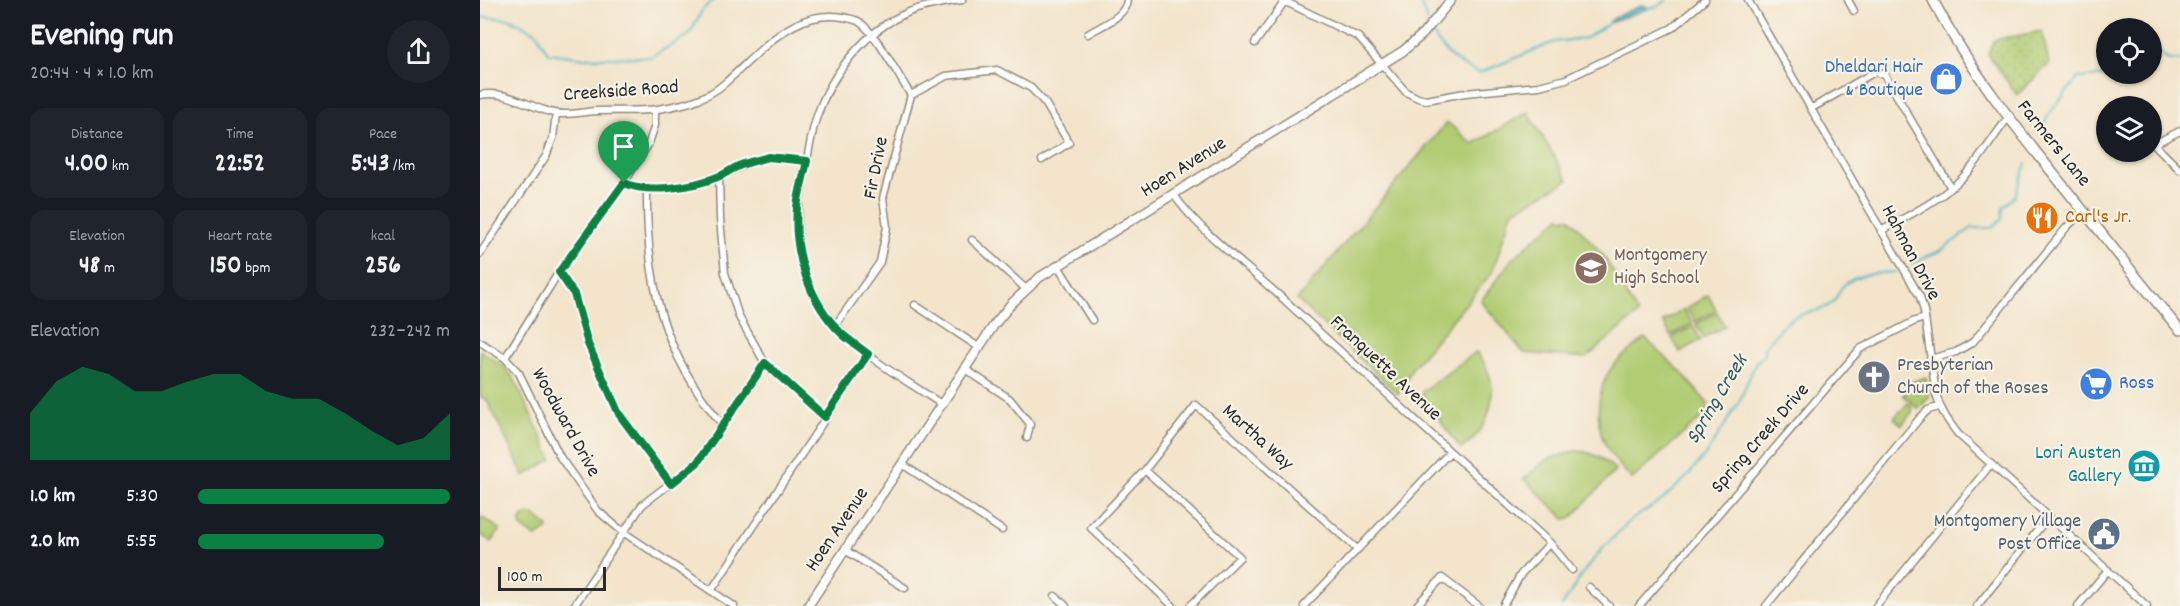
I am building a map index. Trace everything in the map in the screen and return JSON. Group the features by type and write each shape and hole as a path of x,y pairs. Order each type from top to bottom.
{"main road":[{"name":"Farmers Lane","path":"1933,0 1970,65 2008,118 2180,330"}],"street":[{"path":"941,404 868,354 835,326 812,291 799,246 798,205 816,120 826,94 847,62 872,35 906,13 962,0"},
{"path":"1088,34 1121,14 1127,5 1127,0"},
{"name":"Hoen Avenue","path":"808,606 965,369 1011,304 1026,289 1058,266 1382,64 1418,39 1451,0"},
{"path":"1254,43 1284,1 1358,37 1406,92 1422,99 1539,86 1566,79 1659,35 1679,23 1705,0"},
{"name":"Hahman Drive","path":"1748,0 1920,297 1939,406 1958,434 2147,606"},
{"path":"1848,0 1854,11"},
{"name":"Creekside Road","path":"480,95 501,95 514,98 556,114 655,110 690,103 725,84 781,25 795,16 828,10 859,22 872,35 911,95"},
{"path":"911,95 946,76 997,70 1031,88 1046,103 1069,142 1042,160"},
{"path":"1812,108 1876,72 1884,74 1951,189"},
{"name":"Fir Drive","path":"835,326 880,261 886,227 883,198 911,95"},
{"path":"505,358 559,272 624,183 649,142 655,125 655,110"},
{"path":"480,254 546,156 553,138 556,114"},
{"path":"1881,231 1951,189 1964,176 2008,118"},
{"path":"2162,138 2180,131"},
{"path":"2162,152 2180,170"},
{"path":"624,183 647,188 686,185 719,176 740,165 768,157 807,161"},
{"path":"719,176 725,273 739,317 765,363 825,417"},
{"path":"647,188 646,234 651,277 665,328 690,381 723,425"},
{"name":"Franquette Avenue","path":"1174,195 1181,206 1219,242 1551,543 1572,570"},
{"path":"1930,359 1956,352 1973,342 2066,228 2083,211"},
{"path":"972,240 1026,289"},
{"path":"1058,266 1092,320"},
{"path":"559,272 574,294 588,344 619,414 671,484"},
{"path":"915,305 980,348"},
{"name":"Spring Creek Drive","path":"1639,606 1860,349 1925,318"},
{"name":"Woodward Drive","path":"480,342 505,358 524,381 550,440 598,511 623,532 734,606"},
{"path":"711,591 868,354"},
{"path":"574,606 642,506 697,463 765,363"},
{"path":"965,369 1010,399 1030,424 1027,438"},
{"name":"Martha Way","path":"1145,470 1196,405 1356,549"},
{"path":"1766,606 1919,419 1928,410 1939,406"},
{"path":"1306,606 1356,549 1450,452"},
{"path":"902,464 1002,530"},
{"path":"1876,606 1991,464"},
{"path":"1173,606 1091,528 1145,470 1240,557 1190,606"},
{"path":"1977,606 2049,516"},
{"path":"1503,606 1521,574 1551,543"},
{"path":"845,550 905,588"},
{"path":"2078,606 2108,570"},
{"path":"1416,606 1442,578 1479,606"},
{"path":"1589,587 1609,606"},
{"path":"1055,596 1066,606"}],"green space":[{"path":"2042,31 2049,64 2017,95 1988,54 1994,40"},
{"path":"1528,112 1568,180 1512,212 1492,273 1413,367 1398,394 1297,300 1447,122 1473,144"},
{"path":"1560,217 1570,218 1603,255 1638,314 1586,358 1524,353 1481,301 1512,259"},
{"path":"1708,295 1716,310 1695,322 1687,308"},
{"path":"1684,309 1692,324 1671,336 1663,322"},
{"path":"1717,312 1725,326 1704,338 1696,324"},
{"path":"1693,326 1701,340 1680,352 1672,338"},
{"path":"1645,338 1682,373 1708,404 1707,413 1632,479 1613,457 1604,442 1599,424 1599,405 1602,387 1610,370"},
{"path":"480,350 505,367 514,379 552,459 524,476 487,400 480,396"},
{"path":"1476,352 1490,377 1491,404 1481,428 1461,449 1422,396 1423,391"},
{"path":"1926,377 1929,397 1919,409 1903,395 1905,390 1903,387 1906,381 1909,383"},
{"path":"1908,403 1912,407 1912,412 1902,425 1894,418"},
{"path":"1574,451 1596,456 1616,470 1571,518 1565,519 1524,479 1546,460"},
{"path":"525,515 534,515 548,529 536,537 521,527 521,521"},
{"path":"481,517 500,529 492,542 480,534"}],"water":[{"path":"1642,5 1650,8 1608,23 1617,16"}],"waterway":[{"path":"480,17 510,19 536,32 548,53 584,58 651,57 689,35 703,9 714,0"},
{"path":"1419,0 1428,22"},
{"path":"1647,8 1657,7 1667,0"},
{"path":"1430,28 1450,56 1479,73 1554,42 1586,38 1609,23"},
{"name":"Spring Creek","path":"2162,54 2166,59 2180,61"},
{"name":"Spring Creek","path":"2041,134 2048,115 2078,78 2096,77"},
{"name":"Spring Creek","path":"1912,263 1940,251 1972,228 1992,228 2002,219 2003,207 2015,196 2026,163"},
{"name":"Spring Creek","path":"1562,606 1585,570 1604,547 1631,520 1662,500 1686,478 1707,453 1739,402 1756,362 1764,355 1764,348 1782,326 1797,316 1828,306 1835,300 1842,287 1854,279 1895,272"}],"place":[{"name":"Dheldari Hair & Boutique","path":"1946,79"},
{"name":"Carl's Jr.","path":"2042,218"},
{"name":"Montgomery High School","path":"1591,268"},
{"name":"Presbyterian Church of the Roses","path":"1874,377"},
{"name":"Ross","path":"2096,384"},
{"name":"Lori Austen Gallery","path":"2144,466"},
{"name":"Montgomery Village Post Office","path":"2104,534"}],"route":[{"path":"768,157 807,161 798,205 797,225 806,276 827,316 843,334 868,354 825,417 765,363 697,463 671,484 619,414 588,344 574,294 559,272 624,183 647,188 686,185 719,176 740,165 768,157"}]}
